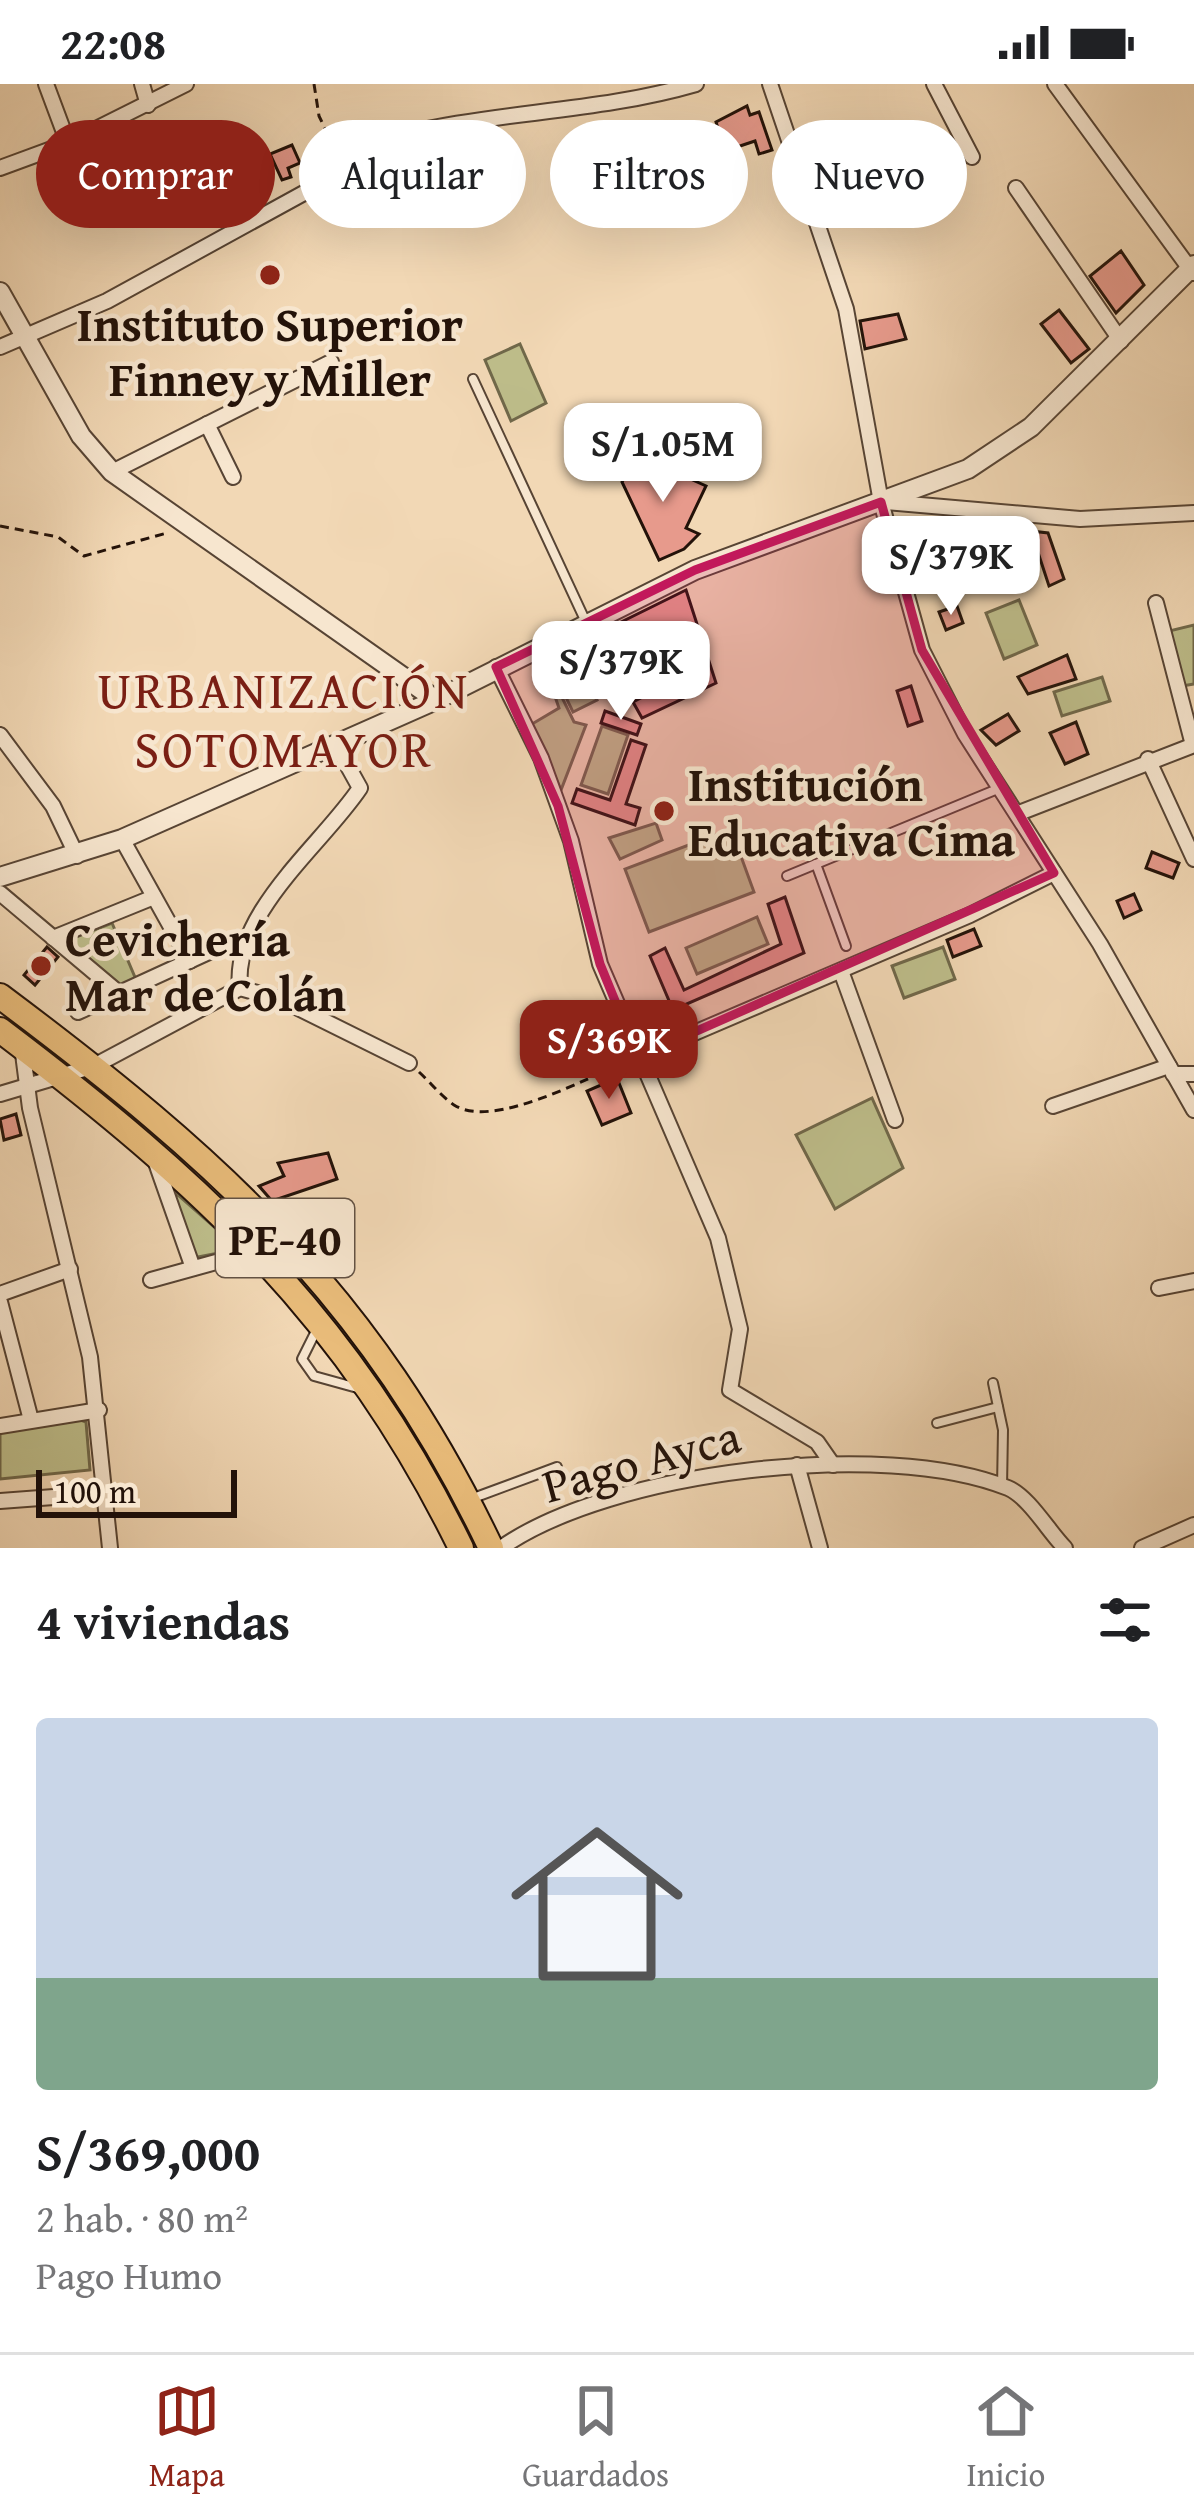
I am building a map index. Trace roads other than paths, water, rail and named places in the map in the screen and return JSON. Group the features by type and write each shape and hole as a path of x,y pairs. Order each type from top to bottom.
{"highway":[{"name":"PE-40","path":"0,996 94,1066 230,1184 343,1303 410,1397 491,1548"},
{"name":"PE-40","path":"0,1030 152,1149 259,1250 321,1320 374,1392 461,1548"},
{"path":"321,1320 343,1303"}],"street":[{"path":"46,84 59,120"},
{"path":"142,84 148,105"},
{"path":"116,120 186,84"},
{"path":"0,347 107,302 417,131 474,119 628,104 696,84"},
{"path":"770,84 846,309 881,502 922,650 965,734 1019,813 1194,1110"},
{"path":"934,84 972,157"},
{"path":"0,877 122,839 436,700 585,622 716,561 951,477 1000,451 1193,270 1099,152 1055,84"},
{"path":"0,168 36,155"},
{"path":"1016,188 1120,341"},
{"path":"0,292 81,436 112,472 182,526 436,700"},
{"path":"112,472 331,362"},
{"path":"207,424 233,477"},
{"path":"881,502 1080,519 1194,513"},
{"path":"1019,813 1148,758 1194,745 1156,603"},
{"path":"496,667 541,758 571,841 600,964 730,1275 740,1329 730,1390 818,1442 833,1465"},
{"path":"0,735 53,806 77,856"},
{"path":"240,988 249,933 316,838 360,788 335,743"},
{"path":"1148,758 1194,859"},
{"path":"122,839 190,961"},
{"path":"638,1057 1054,873"},
{"path":"0,893 120,994"},
{"path":"53,938 154,897"},
{"path":"78,1012 222,946"},
{"path":"841,971 895,1120"},
{"path":"0,1094 94,1066 240,988 372,1040 409,1063"},
{"path":"22,1046 26,1086 99,1410 110,1548"},
{"path":"1053,1106 1171,1070 1194,1074"},
{"path":"0,1105 26,1086"},
{"path":"152,1149 193,1268"},
{"path":"151,1280 259,1250"},
{"path":"31,1420 0,1298 70,1269"},
{"path":"1160,1288 1194,1282"},
{"path":"0,1426 99,1410"},
{"path":"797,1465 820,1548"},
{"name":"Pago Ayca","path":"502,1548 527,1530 725,1471 797,1465 903,1467 1002,1487"},
{"path":"1002,1487 1017,1493 1065,1548"},
{"path":"0,1501 107,1493"},
{"path":"1142,1548 1194,1525"}],"lane":[{"path":"473,379 585,622"},
{"path":"787,876 1001,788"},
{"path":"816,864 846,946"},
{"path":"321,1320 302,1359 314,1376 374,1392"},
{"path":"993,1383 1004,1451 1002,1487"},
{"path":"937,1423 998,1407"},
{"path":"468,1500 557,1467"}],"place":[{"name":"Instituto Superior Finney y Miller","path":"270,275"},
{"name":"Institución Educativa Cima","path":"664,811"},
{"name":"Cevichería Mar de Colán","path":"41,966"}],"district":[{"name":"URBANIZACIÓN SOTOMAYOR","path":"284,718"}]}
